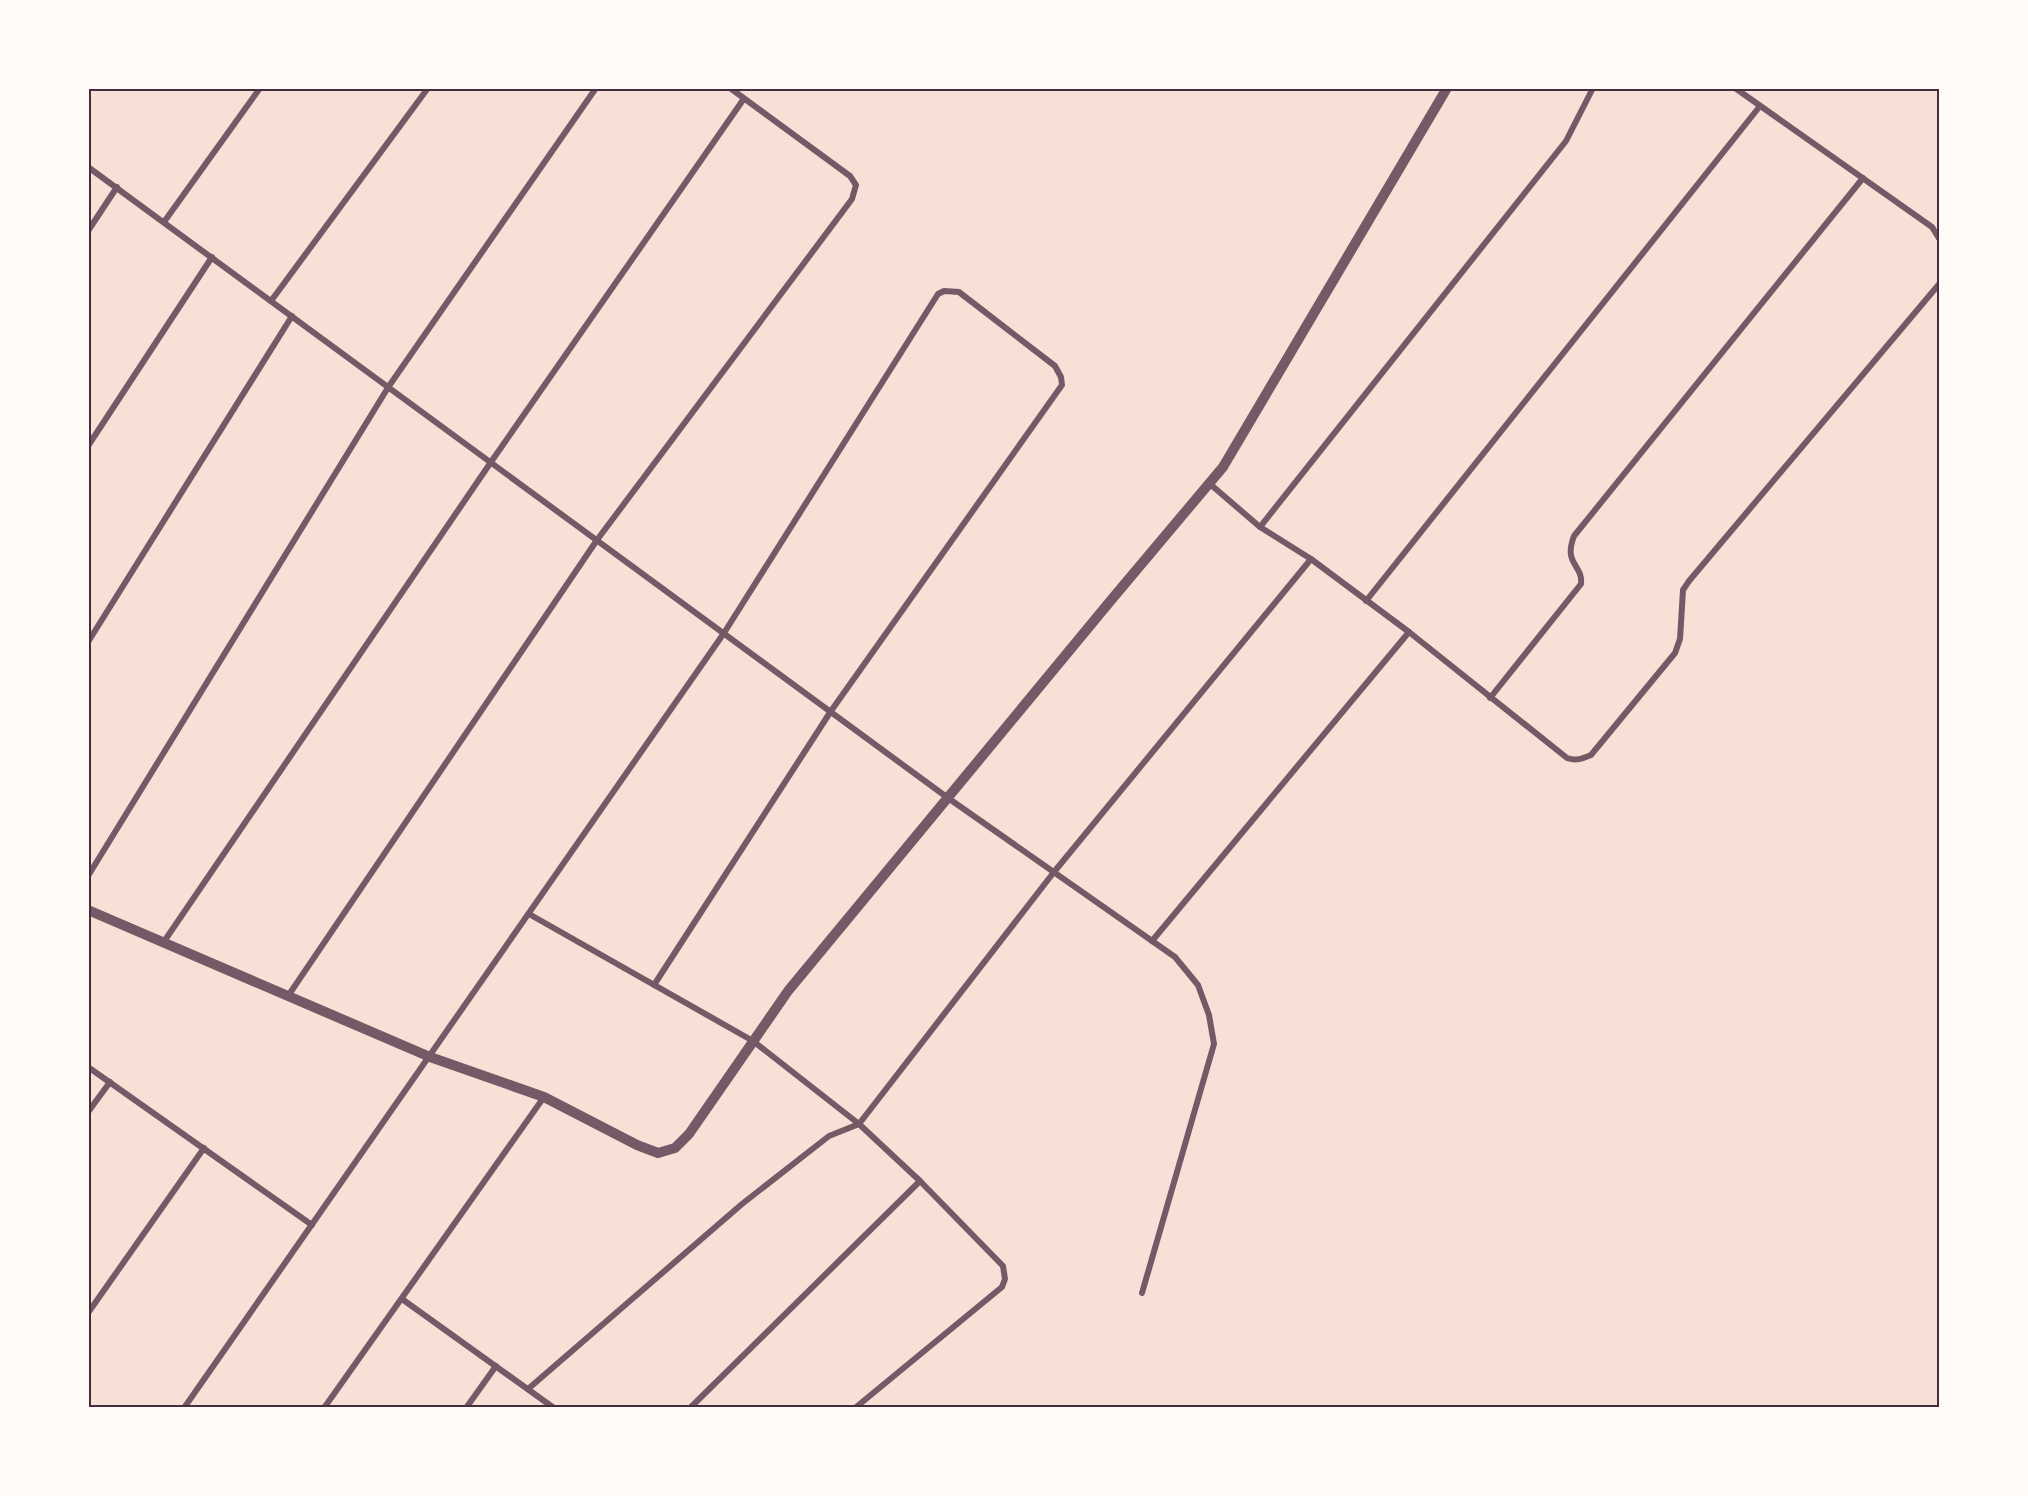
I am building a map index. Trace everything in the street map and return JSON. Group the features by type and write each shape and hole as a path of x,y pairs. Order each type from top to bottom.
{"street":[{"path":"164,222 260,88"},
{"path":"271,301 428,88"},
{"path":"88,876 388,386 596,88"},
{"path":"288,996 597,540 855,193 856,185 850,176 743,100 730,88"},
{"path":"88,910 430,1057 544,1097 658,1153 675,1148 689,1134 788,992 1223,468 1447,88"},
{"path":"1260,527 1566,141 1593,88"},
{"path":"1734,88 1932,227 1940,240"},
{"path":"163,943 491,462 743,100"},
{"path":"1366,600 1761,106"},
{"path":"88,167 948,798 1175,957 1198,985 1209,1015 1214,1044 1142,1293"},
{"path":"1490,698 1581,584 1582,578 1570,555 1574,536 1863,178"},
{"path":"88,231 117,187"},
{"path":"88,446 212,257"},
{"path":"1210,484 1260,527 1311,559 1409,632 1567,758 1574,760 1591,755 1675,653 1680,639 1683,590 1689,582 1940,283"},
{"path":"184,1407 724,633 938,294 944,291 959,292 1056,366 1062,385 831,711 654,986"},
{"path":"88,642 292,316"},
{"path":"528,1389 752,1196 829,1136 859,1124 1054,872 1311,559"},
{"path":"1152,941 1409,632"},
{"path":"529,914 753,1041 859,1124 920,1181 1003,1266 1005,1279 1002,1287 855,1407"},
{"path":"88,1067 312,1225"},
{"path":"88,1112 110,1082"},
{"path":"324,1407 544,1097"},
{"path":"88,1313 204,1148"},
{"path":"690,1407 920,1181"},
{"path":"402,1299 554,1407"},
{"path":"466,1407 496,1366"}]}
